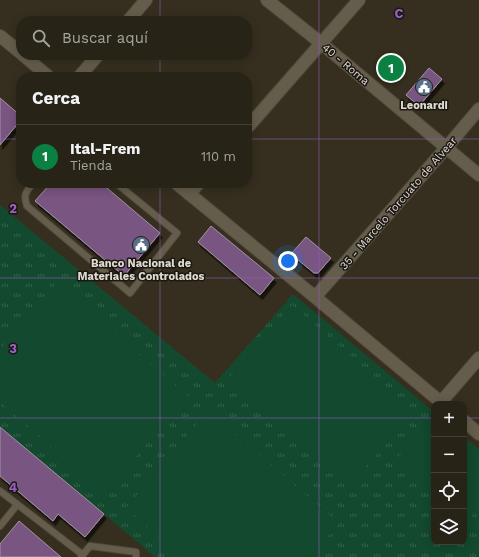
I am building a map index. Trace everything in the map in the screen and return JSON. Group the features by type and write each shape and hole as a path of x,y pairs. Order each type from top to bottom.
{"street":[{"path":"132,16 146,0"},
{"name":"40 - Roma","path":"267,0 479,175"},
{"path":"252,122 359,0"},
{"path":"0,36 16,49"},
{"path":"29,60 42,72"},
{"path":"83,72 94,60"},
{"name":"35 - Marcelo Torcuato de Alvear","path":"315,297 479,109"},
{"path":"182,188 440,401"},
{"path":"189,194 194,188"},
{"path":"444,401 479,358"},
{"path":"467,424 479,434"}],"lane":[{"path":"29,188 24,198 27,206 130,293 177,233 122,188"},
{"path":"0,491 82,556 90,546 136,552 136,557"},
{"path":"0,526 17,505"}],"green space":[{"path":"0,205 215,383 293,294 431,409 431,545 467,545 467,439 479,449 479,557 155,557 0,427"},
{"path":"56,284 188,396 105,493 0,402 0,350"},
{"path":"292,305 414,411 351,484 229,378"},
{"path":"208,411 339,523 310,557 183,557 126,508"},
{"path":"431,415 431,487 397,459"},
{"path":"467,443 479,453 479,506 470,518 467,516"}],"building":[{"name":"Leonardi","path":"429,68 442,79 419,106 406,95"},
{"path":"0,98 16,112 16,126 0,145"},
{"path":"47,188 107,188 160,233 124,276 35,201"},
{"path":"211,226 274,278 260,295 198,242"},
{"path":"306,237 331,258 318,273 314,273 291,254"},
{"path":"0,427 104,514 85,537 58,514 53,521 0,476"},
{"path":"19,521 61,557 0,557 0,544"}],"place":[{"name":"Ital-Frem","path":"391,68"},
{"name":"Leonardi","path":"424,87"},
{"name":"Banco Nacional de Materiales Controlados","path":"141,245"}]}
